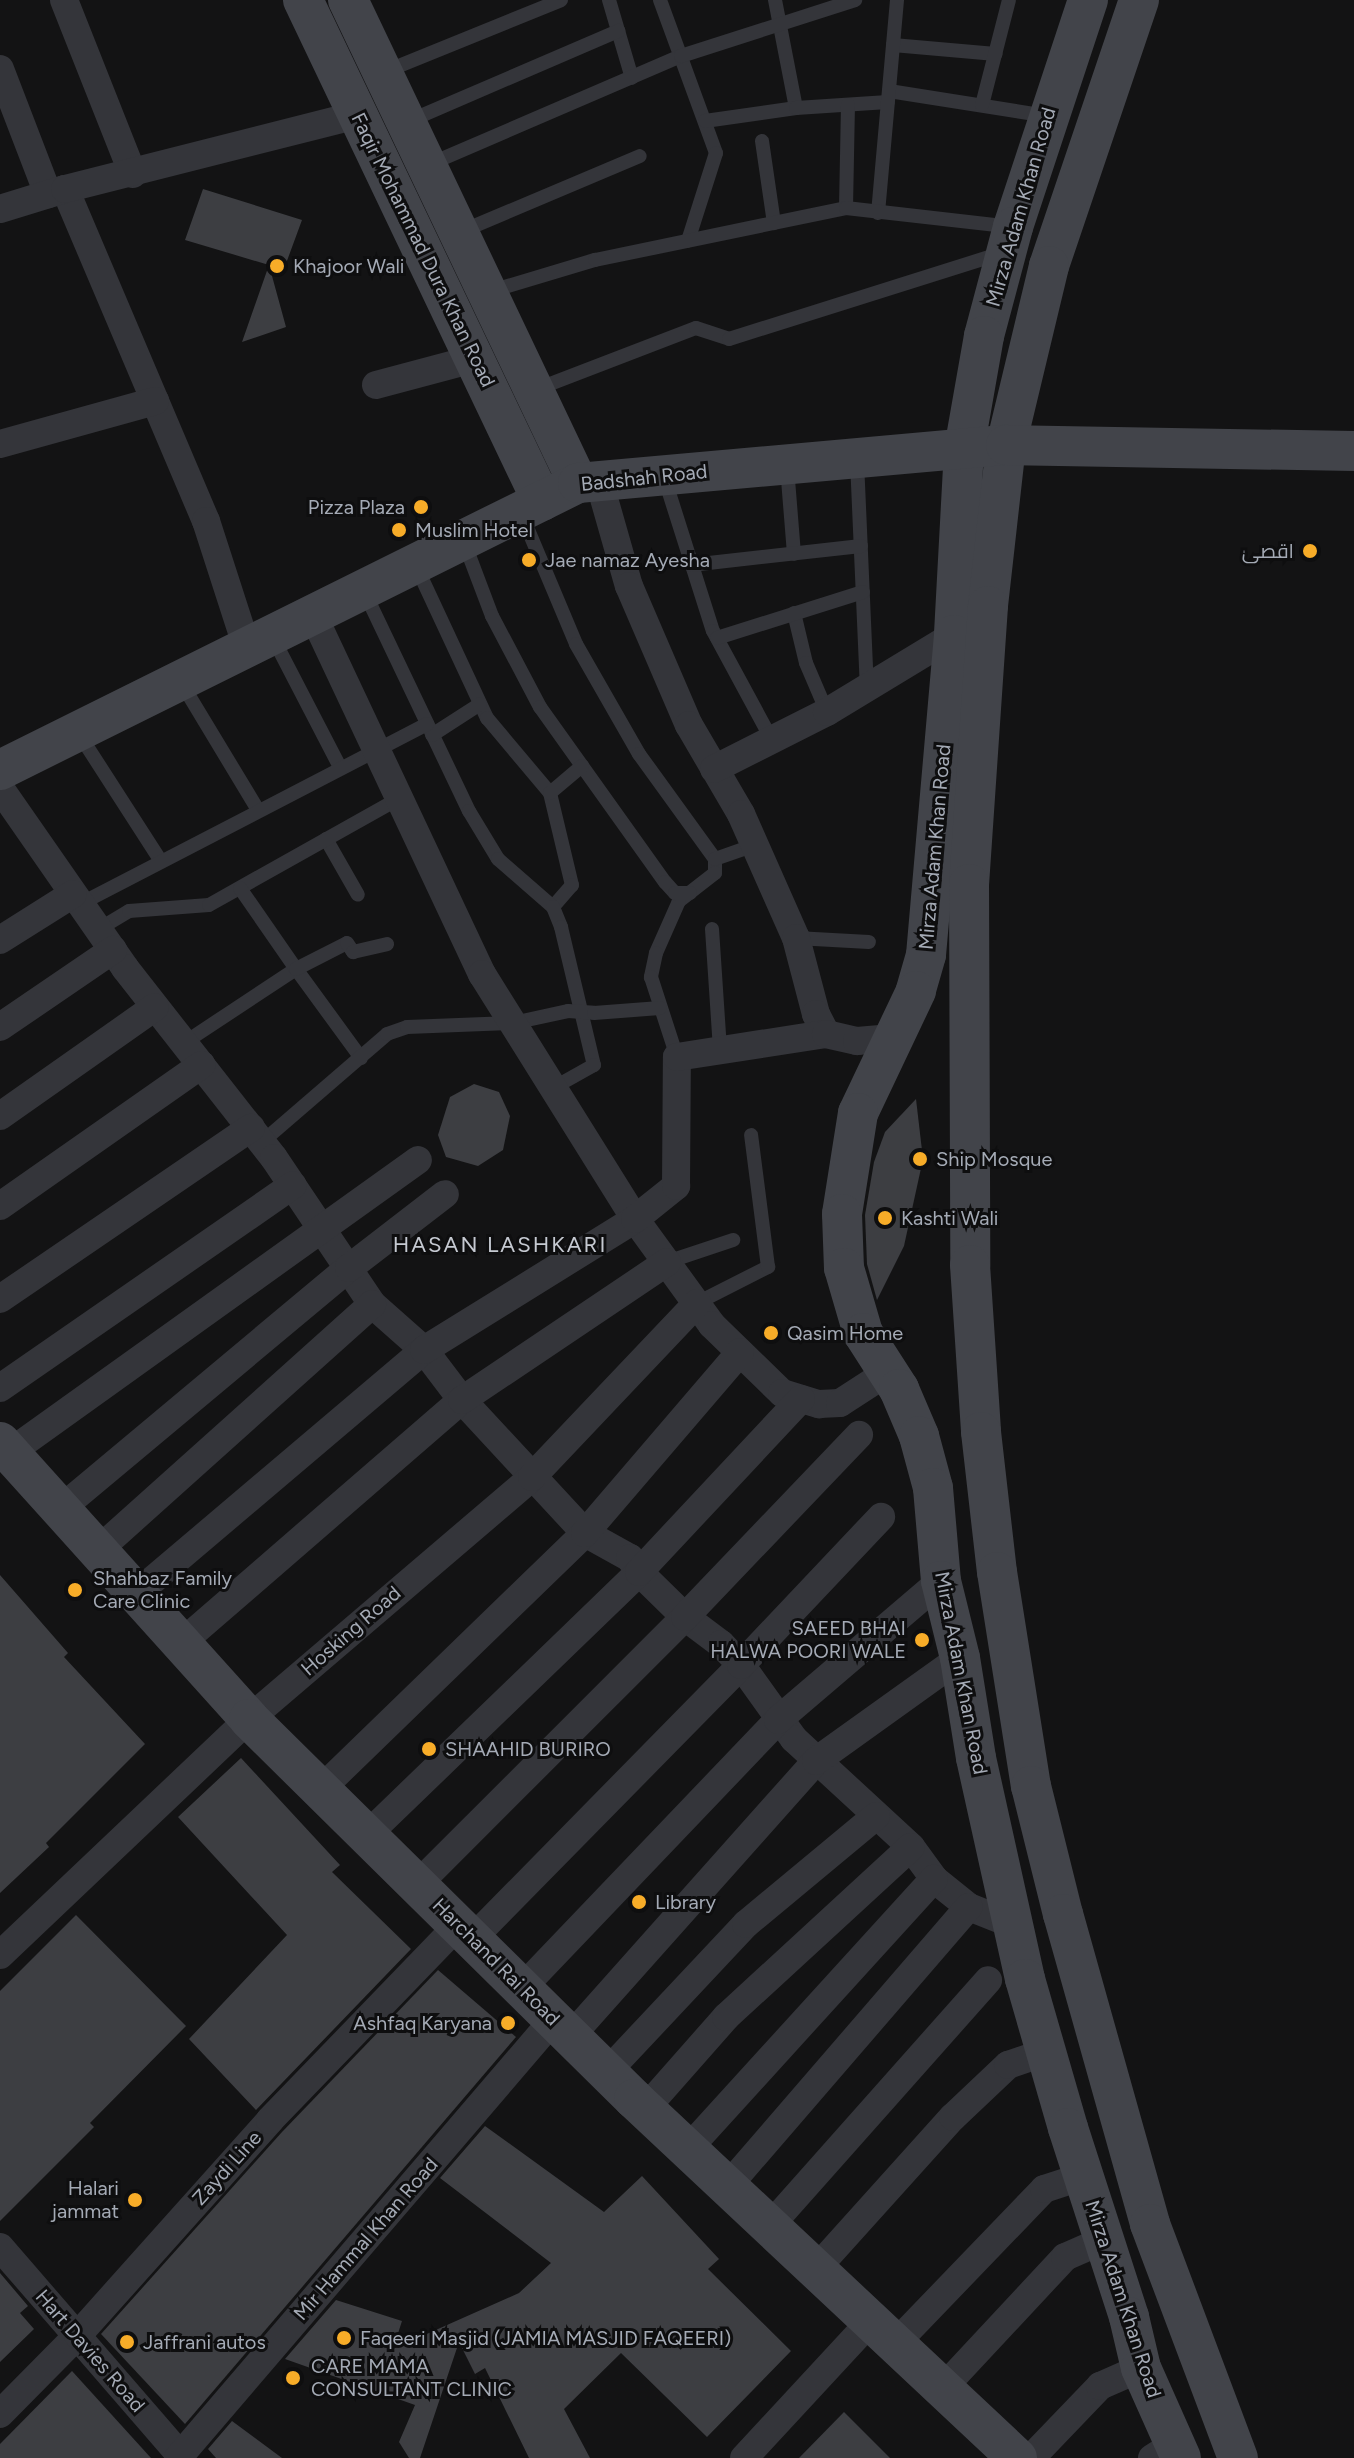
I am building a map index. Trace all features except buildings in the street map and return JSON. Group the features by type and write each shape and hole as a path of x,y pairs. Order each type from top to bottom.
{"main road":[{"name":"Faqir Mohammad Dura Khan Road","path":"303,0 474,359 531,506"},
{"name":"Faqir Mohammad Dura Khan Road","path":"348,0 532,391 588,482"},
{"name":"Mirza Adam Khan Road","path":"1088,0 1047,116 1009,239 984,336 964,449 954,635 926,955 916,991 858,1113 842,1214 844,1268 863,1333 888,1372 919,1436 933,1488 941,1581 960,1658 976,1758 1014,1925 1046,2052 1169,2453"},
{"name":"Mirza Adam Khan Road","path":"1139,0 1049,266 1006,445 988,606 969,884 970,1265 981,1432 997,1572 1031,1786 1063,1914 1150,2224 1238,2458"},
{"name":"Badshah Road","path":"1,772 531,506 588,482 1006,445 1354,451"},
{"name":"Harchand Rai Road","path":"4,1448 249,1719 687,2150 1017,2458"}],"street":[{"path":"64,0 133,174"},
{"path":"0,69 155,401 259,641"},
{"path":"0,209 57,191 358,115"},
{"path":"376,385 474,359"},
{"path":"0,444 155,401"},
{"path":"588,482 689,725 755,845 796,938 816,1014 826,1034"},
{"path":"313,615 482,974 635,1219 697,1303 782,1393 819,1404 840,1403 888,1372"},
{"path":"714,769 773,742 827,712 954,635"},
{"path":"1,772 77,899 155,1007 293,1185 372,1304 424,1350 462,1400 585,1533 630,1558 639,1572 685,1617 741,1665 778,1720 816,1761 911,1847 934,1879 969,1907 1014,1925"},
{"path":"0,940 77,899"},
{"path":"0,1027 106,940"},
{"path":"0,1116 155,1007"},
{"path":"135,1595 424,1350 635,1219 676,1186 677,1057 826,1034 857,1041 892,1038"},
{"path":"0,1206 193,1054"},
{"path":"0,1299 256,1135"},
{"path":"4,1448 418,1160"},
{"path":"0,1388 293,1185"},
{"path":"58,1511 349,1268 445,1194"},
{"path":"180,1644 462,1400 667,1262"},
{"name":"Hosking Road","path":"0,1955 249,1719 532,1477 697,1303"},
{"path":"96,1552 372,1304"},
{"path":"321,1789 585,1533 740,1352"},
{"path":"367,1835 639,1572 801,1399"},
{"path":"417,1885 685,1617 859,1435"},
{"name":"Zaydi Line","path":"0,2414 78,2335 270,2120 741,1665 881,1517"},
{"path":"522,1988 778,1720 941,1581"},
{"name":"Mir Hammal Khan Road","path":"179,2457 562,2028 816,1761 960,1658"},
{"path":"607,2072 746,1924 876,1816"},
{"path":"645,2109 726,2017 911,1847"},
{"path":"687,2150 934,1879"},
{"path":"727,2187 969,1907"},
{"path":"769,2227 988,1980"},
{"path":"815,2270 953,2117 1008,2065 1046,2052"},
{"path":"744,2458 1044,2189 1084,2176"},
{"path":"942,2389 1065,2257 1104,2240"},
{"name":"Hart Davies Road","path":"0,2247 179,2457"},
{"path":"1031,2458 1100,2386 1141,2368"}],"lane":[{"path":"382,72 561,0"},
{"path":"609,0 632,78"},
{"path":"660,0 716,153 688,241"},
{"path":"775,0 796,108"},
{"path":"426,166 681,56 855,0"},
{"path":"878,213 897,0"},
{"path":"982,105 1009,0"},
{"path":"405,123 618,31"},
{"path":"893,45 996,54"},
{"path":"705,121 796,108 848,105 888,96 982,105 1047,116"},
{"path":"846,208 848,105"},
{"path":"762,141 774,223"},
{"path":"459,232 640,156"},
{"path":"486,292 595,260 846,208 1009,239"},
{"path":"532,391 696,328 729,339 1009,239"},
{"path":"857,457 867,686"},
{"path":"787,463 794,554"},
{"path":"664,475 717,638 773,742"},
{"path":"531,506 576,644 639,754 715,859 715,873 672,913 656,953 651,977 677,1057"},
{"path":"463,540 492,616 540,707 665,882 675,893 691,893"},
{"path":"691,565 861,546"},
{"path":"415,564 487,718 550,793 572,885 553,907"},
{"path":"363,590 469,811 498,859 553,907 594,1065 553,1088"},
{"path":"717,638 863,592"},
{"path":"794,613 806,663 827,712"},
{"path":"259,641 340,767"},
{"path":"180,681 258,810"},
{"path":"77,899 161,861 376,748 430,730 480,704"},
{"path":"78,731 161,861"},
{"path":"550,793 582,766"},
{"path":"106,940 129,911 209,905 400,798"},
{"path":"326,839 358,895"},
{"path":"715,859 755,845"},
{"path":"240,888 361,1058"},
{"path":"712,929 720,1048"},
{"path":"796,938 869,942"},
{"path":"193,1054 296,969 347,943 353,952 387,944"},
{"path":"256,1135 361,1058 387,1034 407,1027 513,1023 568,1011 660,1008"},
{"path":"697,1303 768,1267 751,1135"},
{"path":"667,1262 733,1240"}],"place":[{"name":"Khajoor Wali","path":"277,266"},
{"name":"Pizza Plaza","path":"421,507"},
{"name":"Muslim Hotel","path":"399,530"},
{"name":"اقصیٰ","path":"1310,551"},
{"name":"Jae namaz Ayesha","path":"529,560"},
{"name":"Ship Mosque","path":"920,1159"},
{"name":"Kashti Wali","path":"885,1218"},
{"name":"Qasim Home","path":"771,1333"},
{"name":"Shahbaz Family Care Clinic","path":"75,1590"},
{"name":"SAEED BHAI HALWA POORI WALE","path":"922,1640"},
{"name":"SHAAHID BURIRO","path":"429,1749"},
{"name":"Library","path":"639,1902"},
{"name":"Ashfaq Karyana","path":"508,2023"},
{"name":"Halari jammat","path":"135,2200"},
{"name":"Faqeeri Masjid (JAMIA MASJID FAQEERI)","path":"344,2338"},
{"name":"Jaffrani autos","path":"127,2342"},
{"name":"CARE MAMA CONSULTANT CLINIC","path":"293,2378"}],"district":[{"name":"HASAN LASHKARI","path":"500,1245"}]}
